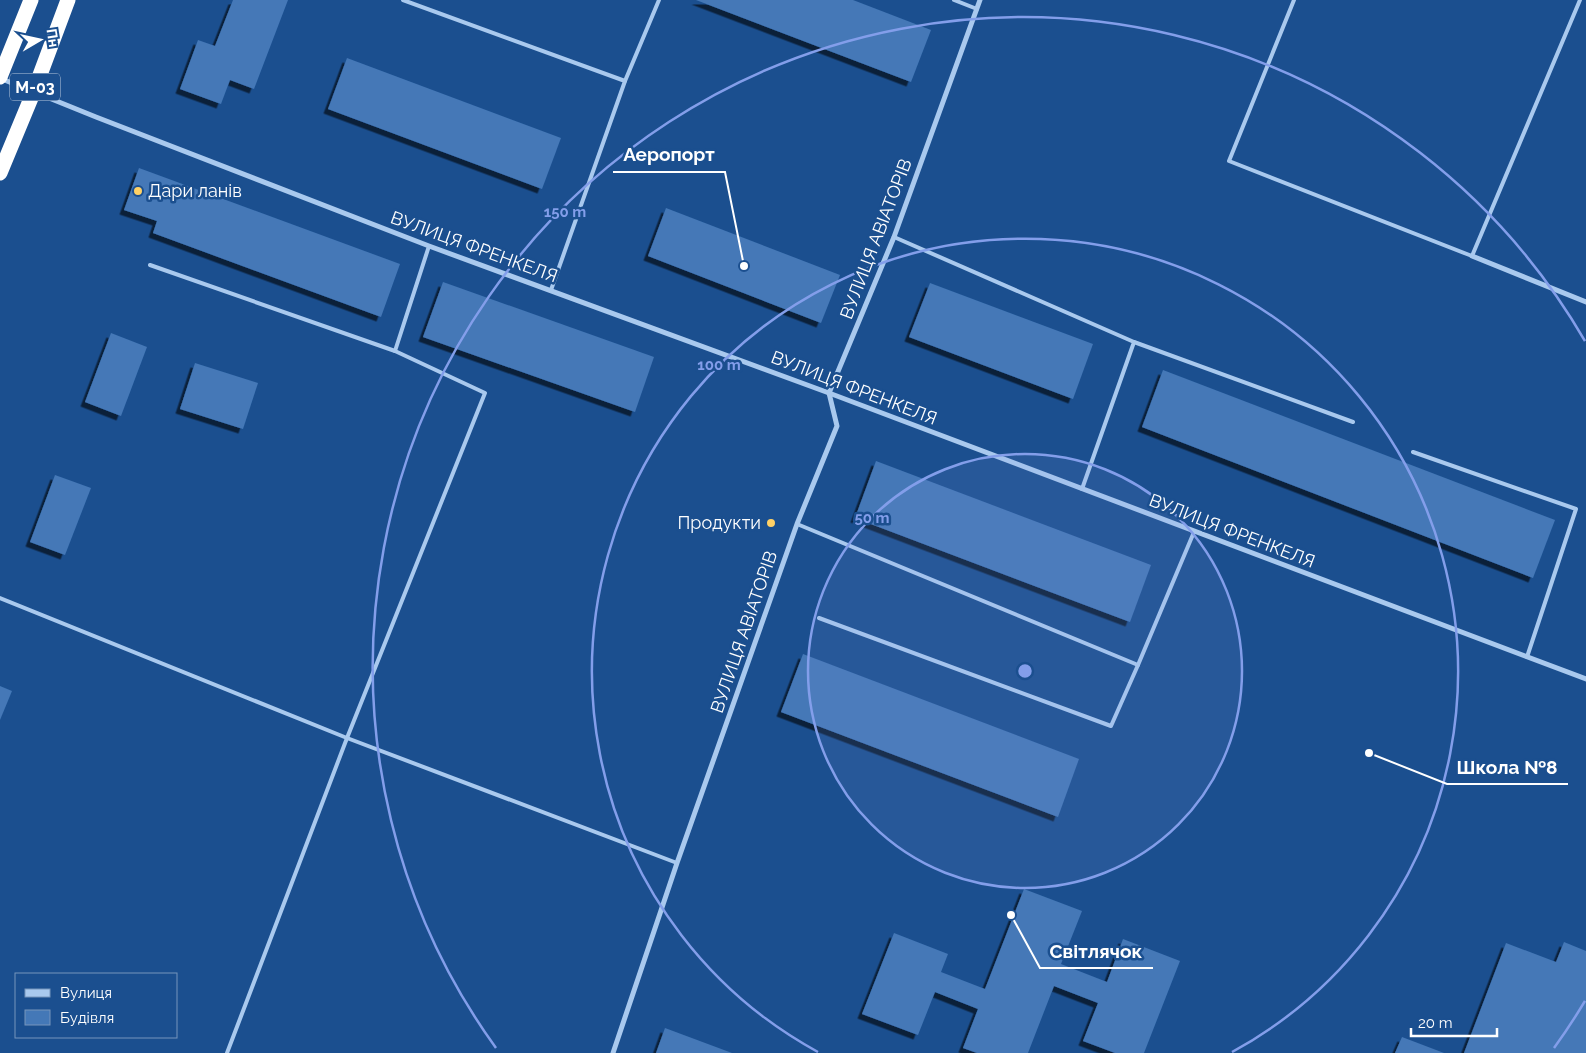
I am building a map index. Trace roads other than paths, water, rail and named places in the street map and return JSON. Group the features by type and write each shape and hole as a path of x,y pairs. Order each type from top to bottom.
{"highway":[{"name":"М-03","path":"0,78 31,0"},
{"name":"М-03","path":"0,173 34,91 68,0"}],"street":[{"name":"ВУЛИЦЯ АВІАТОРІВ","path":"613,1053 797,524 837,426 830,393 894,237 980,0"},
{"name":"ВУЛИЦЯ ФРЕНКЕЛЯ","path":"0,78 429,246 830,393 1586,679"},
{"path":"1472,256 1586,302"}],"lane":[{"path":"403,0 626,82"},
{"path":"551,290 626,82 659,0"},
{"path":"954,0 977,9"},
{"path":"1294,0 1229,161 1472,256 1580,0"},
{"path":"894,237 1134,342 1353,422"},
{"path":"395,351 429,246"},
{"path":"150,265 395,351 484,393 347,738 227,1053"},
{"path":"1082,489 1134,342"},
{"path":"1413,452 1576,509 1527,657"},
{"path":"797,524 1138,665"},
{"path":"819,618 1111,726 1194,532"},
{"path":"0,598 347,738 678,863"}],"place":[{"name":"Дари ланів","path":"138,191"},
{"name":"Аеропорт","path":"744,266"},
{"name":"Продукти","path":"771,523"},
{"name":"Школа №8","path":"1369,753"},
{"name":"Світлячок","path":"1011,915"}]}
